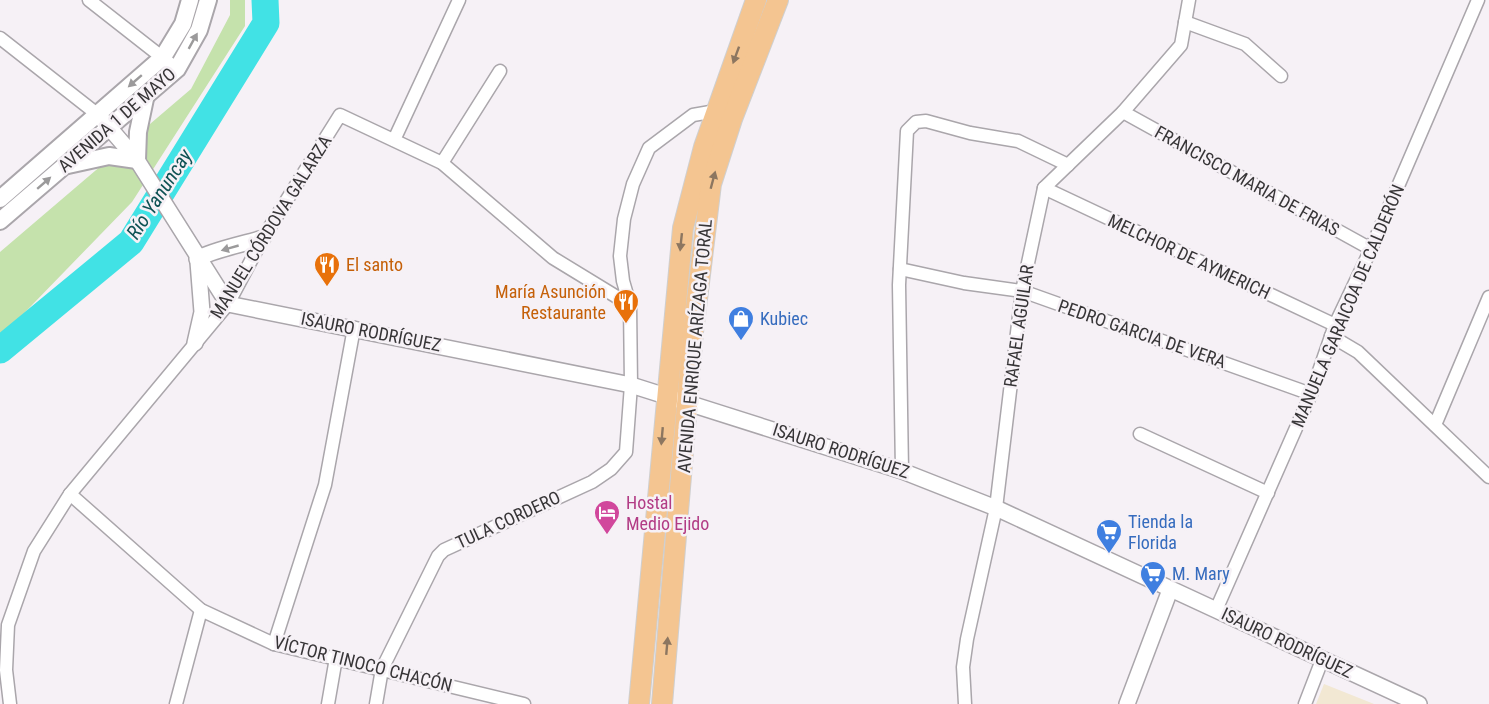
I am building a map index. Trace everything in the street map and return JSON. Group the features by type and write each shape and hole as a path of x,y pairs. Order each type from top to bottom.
{"main road":[{"name":"AVENIDA 1 DE MAYO","path":"0,221 63,166 163,57 183,24 190,0"},
{"name":"AVENIDA 1 DE MAYO","path":"0,199 103,120 146,94 177,69 199,30 208,0"},
{"name":"AVENIDA ENRIQUE ARÍZAGA TORAL","path":"639,704 683,228 704,147 756,0"},
{"name":"AVENIDA ENRIQUE ARÍZAGA TORAL","path":"662,704 700,259 711,184 732,119 778,0"},
{"path":"63,166 109,156 138,162 138,132 146,94"}],"street":[{"path":"89,0 177,69"},
{"path":"394,140 459,0"},
{"path":"1044,188 1123,112 1181,45 1189,0"},
{"name":"MANUELA GARAICOA DE CALDERÓN","path":"1216,610 1311,394 1333,330 1371,249 1478,0"},
{"path":"1185,22 1245,44 1281,76"},
{"path":"2,41 103,120 138,162 197,259 228,304"},
{"path":"442,163 500,71"},
{"path":"631,385 630,305 623,281 620,256 624,219 633,184 649,148 693,115 716,111"},
{"name":"FRANCISCO MARIA DE FRIAS","path":"1123,112 1371,249"},
{"name":"MANUEL CÓRDOVA GALARZA","path":"10,704 6,670 11,616 34,551 70,494 228,304 262,237 340,115 442,163 553,258 630,305"},
{"path":"902,471 900,269 907,131 916,122 926,121 970,133 1018,141 1068,165"},
{"name":"RAFAEL AGUILAR","path":"966,704 963,667 967,639 996,508 1022,291 1044,188"},
{"name":"MELCHOR DE AYMERICH","path":"1044,188 1333,330 1489,477"},
{"path":"197,259 206,254 226,250 262,237"},
{"path":"195,343 202,312 197,259"},
{"name":"PEDRO GARCIA DE VERA","path":"900,269 964,283 1022,291 1311,394"},
{"path":"1435,425 1489,297"},
{"name":"ISAURO RODRÍGUEZ","path":"228,304 631,385 688,401 902,471 996,508 1419,704"},
{"path":"274,644 325,485 354,328"},
{"name":"TULA CORDERO","path":"376,704 382,669 438,556 444,550 592,482 611,469 626,452 631,385"},
{"path":"1140,434 1268,493"},
{"name":"VÍCTOR TINOCO CHACÓN","path":"70,494 201,610 274,644 524,704"},
{"path":"1127,704 1170,590"},
{"path":"176,704 201,610"},
{"path":"328,704 336,658"},
{"path":"1305,704 1322,660"}],"shaded area":[{"path":"1324,684 1374,704 1316,704"}],"green space":[{"path":"230,0 245,0 245,26 132,202 0,338 0,252 191,89 230,15"}],"waterway":[{"name":"Río Yanuncay","path":"0,350 131,242 266,23 265,0"}],"place":[{"name":"El santo","path":"327,288"},
{"name":"María Asunción Restaurante","path":"626,325"},
{"name":"Kubiec","path":"741,342"},
{"name":"Hostal Medio Ejido","path":"607,536"},
{"name":"Tienda la Florida","path":"1109,555"},
{"name":"M. Mary","path":"1153,597"}]}
